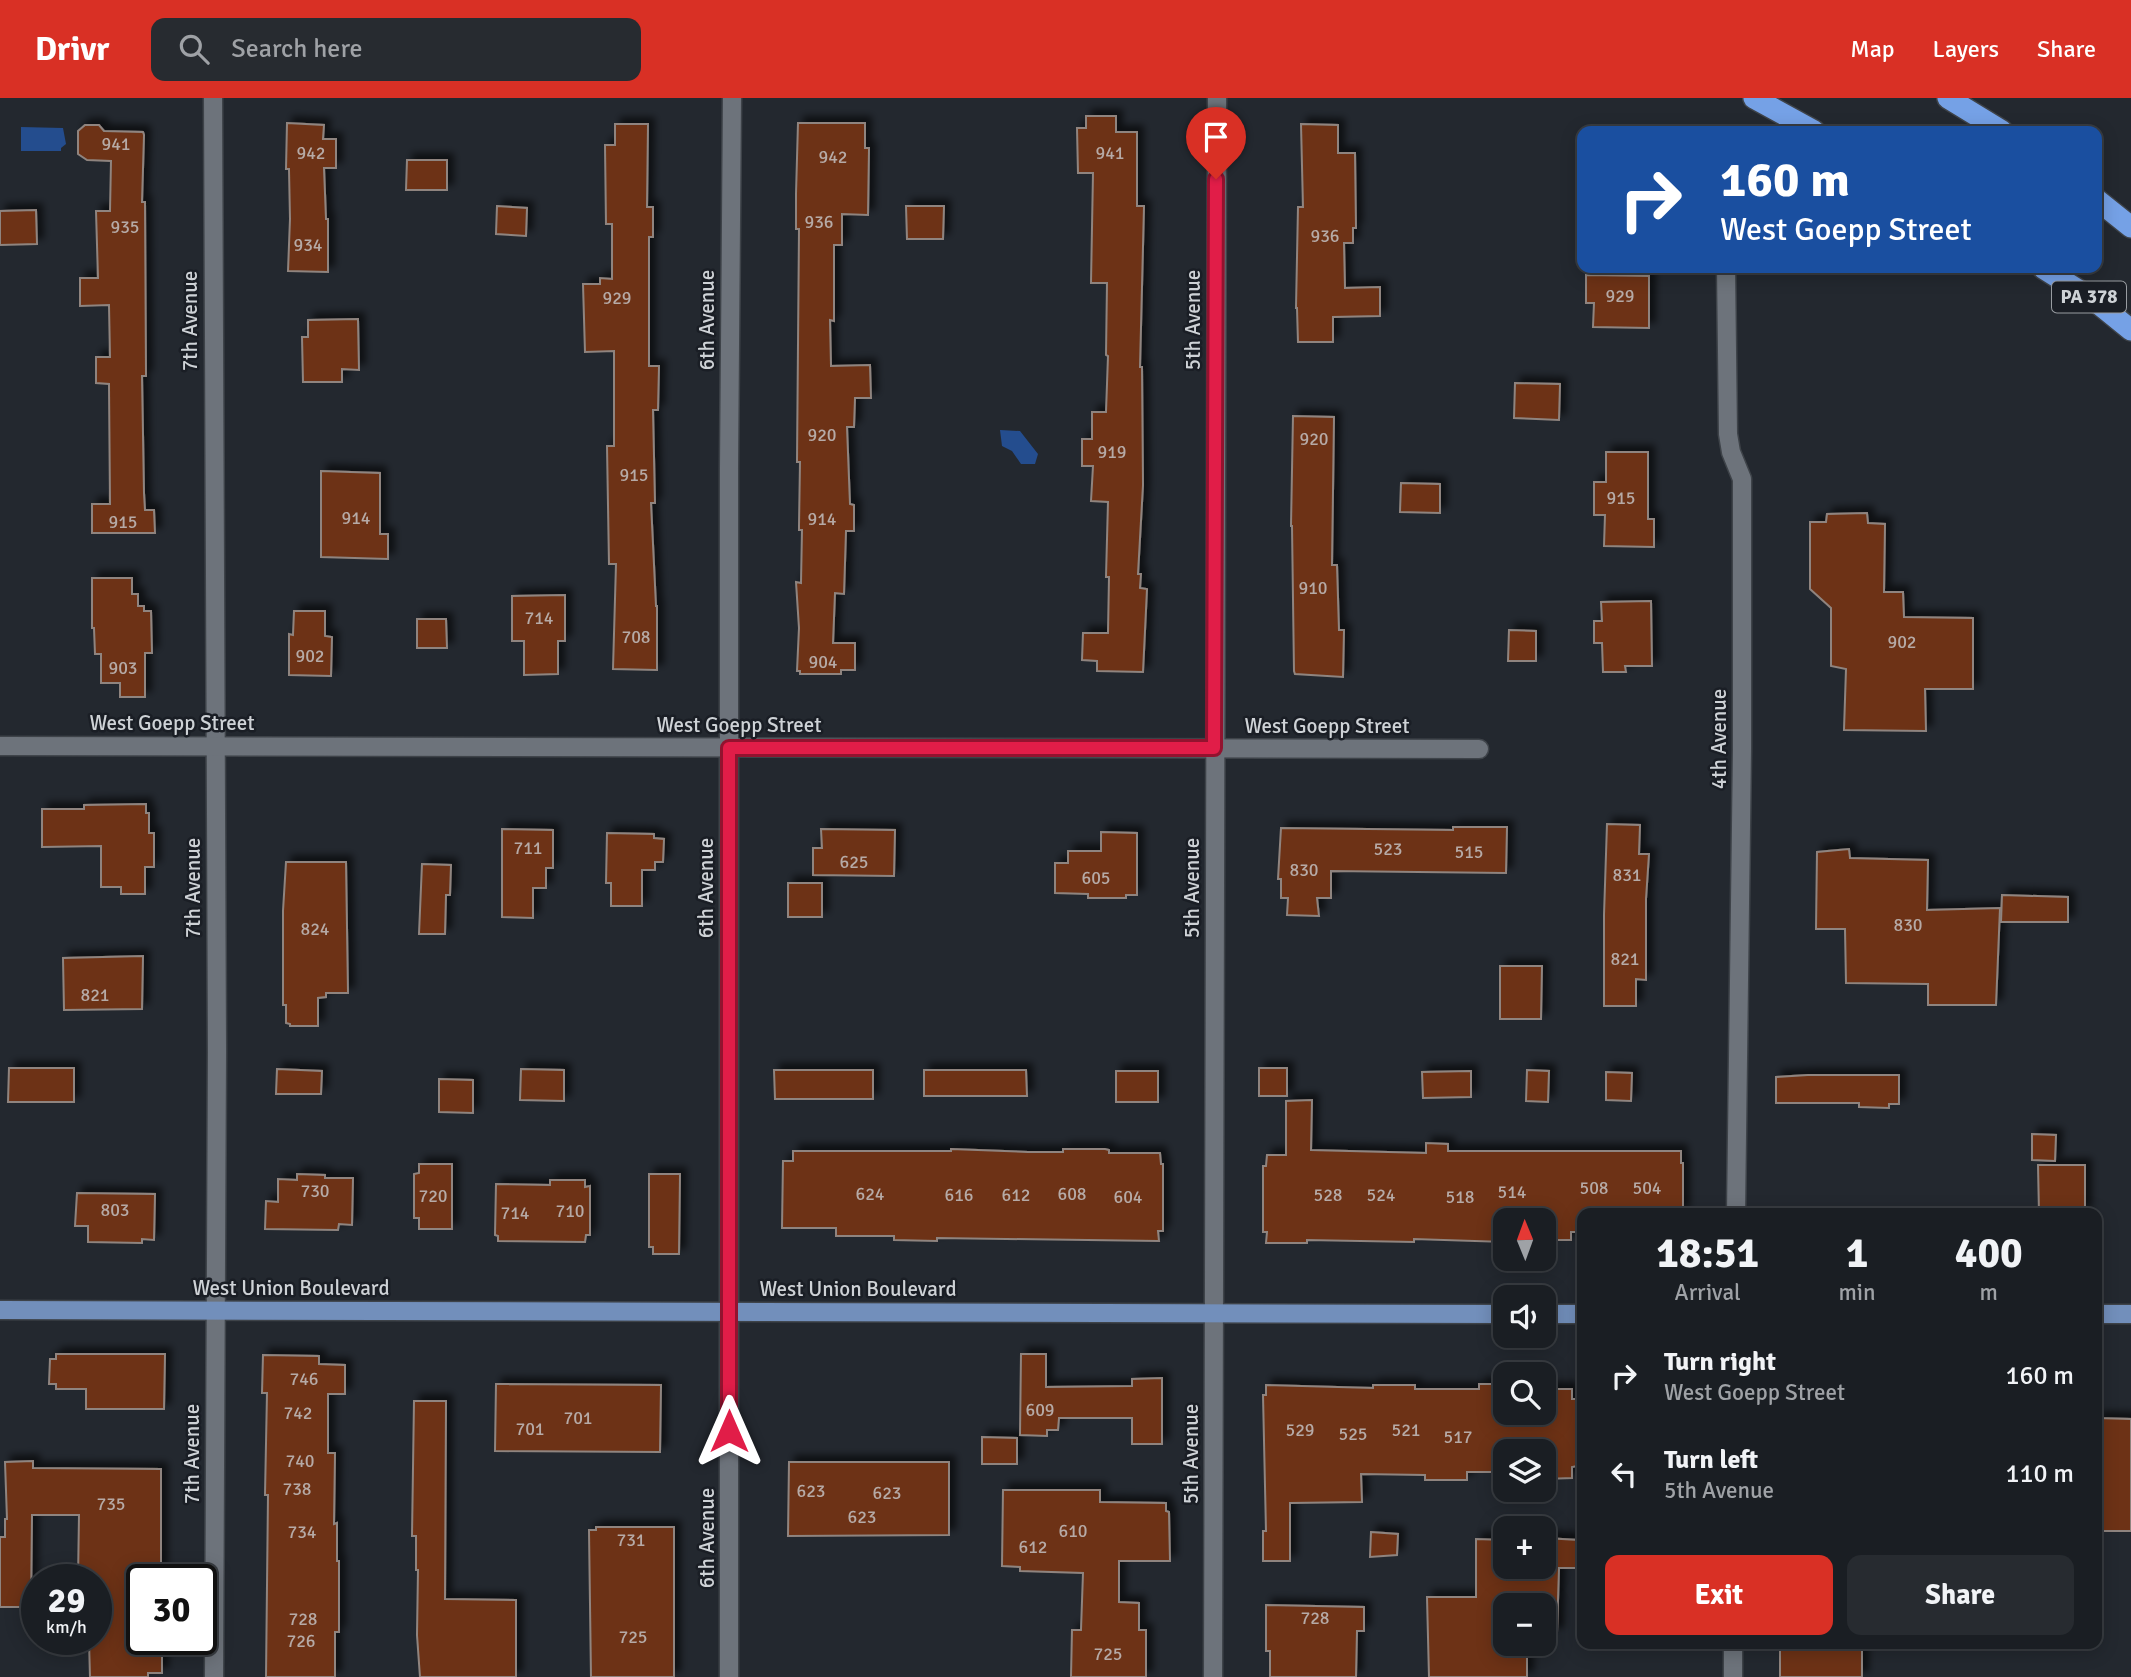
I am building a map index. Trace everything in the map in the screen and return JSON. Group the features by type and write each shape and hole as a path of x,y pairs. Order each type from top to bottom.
{"highway":[{"path":"1754,98 1805,126"},
{"path":"1948,98 1994,126"},
{"path":"2102,195 2131,214"},
{"path":"2102,204 2131,227"},
{"name":"PA 378","path":"2051,273 2094,300 2131,330"}],"main road":[{"name":"West Union Boulevard","path":"0,1310 1493,1314"},
{"path":"1556,1314 1577,1314"},
{"path":"2102,1314 2131,1314"}],"street":[{"name":"7th Avenue","path":"213,98 217,1051 214,1677"},
{"name":"6th Avenue","path":"729,1677 732,98"},
{"name":"5th Avenue","path":"1213,1677 1217,98"},
{"name":"4th Avenue","path":"1726,273 1728,434 1731,452 1742,479 1742,749 1736,1208"},
{"name":"West Goepp Street","path":"0,746 1479,749"},
{"path":"1732,1677 1733,1649"}],"water":[{"path":"21,127 63,128 66,144 61,151 21,151"},
{"path":"1000,430 1020,431 1038,454 1035,464 1021,464 1012,451 1002,446"}],"building":[{"path":"1086,116 1116,116 1116,132 1137,132 1137,206 1144,206 1140,367 1143,485 1138,574 1141,574 1140,588 1147,589 1143,672 1097,671 1097,661 1082,660 1083,633 1108,633 1109,577 1106,577 1108,502 1091,501 1093,466 1082,466 1082,439 1092,439 1092,412 1106,412 1108,356 1107,283 1091,283 1093,173 1078,173 1077,128 1086,128"},
{"path":"287,123 324,125 323,139 336,139 336,168 324,168 328,272 288,271 290,219 289,169 286,169"},
{"path":"798,123 865,123 865,148 869,148 868,215 842,214 842,245 834,245 834,321 830,320 831,366 870,365 871,398 855,398 854,427 847,427 850,504 854,505 854,531 846,531 844,594 835,593 833,643 855,643 855,670 841,670 841,674 800,674 800,671 797,671 799,628 796,582 801,583 802,530 799,530 800,462 797,462"},
{"path":"615,124 648,124 647,207 653,207 653,237 649,237 649,366 659,366 658,410 653,410 655,503 651,503 657,606 657,670 613,669 616,564 609,564 607,446 614,446 614,351 585,352 583,284 600,284 600,278 612,279 612,224 606,224 605,145 615,145"},
{"path":"1301,124 1338,125 1338,153 1355,153 1356,228 1353,228 1353,243 1344,243 1345,288 1380,287 1380,316 1333,317 1333,342 1298,342 1298,207 1303,207"},
{"path":"85,125 99,125 104,131 143,132 144,135 144,493 145,510 154,510 155,533 92,533 92,504 110,504 109,384 96,383 96,357 110,357 109,305 80,306 80,278 98,278 96,211 110,211 111,161 87,160 78,154 78,131"},
{"path":"407,160 447,160 447,190 406,190"},
{"path":"497,206 527,208 526,236 496,234"},
{"path":"906,206 944,206 943,239 907,239"},
{"path":"36,210 37,244 0,245 0,211"},
{"path":"1586,275 1649,276 1649,328 1593,327 1594,303 1586,303"},
{"path":"358,319 359,370 342,369 342,382 303,382 302,337 308,337 308,320"},
{"path":"1515,383 1560,384 1559,420 1514,418"},
{"path":"1293,416 1334,417 1332,565 1337,565 1339,630 1344,630 1343,677 1295,674 1294,671 1291,526"},
{"path":"1606,452 1648,452 1648,519 1654,519 1654,547 1604,546 1605,515 1594,515 1594,482 1606,482"},
{"path":"321,471 380,473 380,534 388,534 388,559 321,557"},
{"path":"1401,483 1440,484 1440,513 1400,512"},
{"path":"1867,513 1868,523 1885,524 1884,592 1903,592 1904,617 1973,618 1973,689 1925,689 1926,731 1844,730 1846,669 1831,666 1831,608 1810,589 1810,522 1826,522 1827,514"},
{"path":"92,578 132,578 132,594 138,594 138,606 144,606 144,611 151,611 152,653 145,653 145,697 120,697 120,683 101,683 101,654 95,654 92,628"},
{"path":"565,595 565,641 558,641 558,674 524,675 524,641 512,641 512,596"},
{"path":"1651,601 1652,666 1625,666 1626,672 1603,672 1602,643 1594,643 1594,621 1602,621 1601,602"},
{"path":"294,611 325,611 325,636 332,637 331,676 289,675 289,634 293,635"},
{"path":"417,619 446,619 447,648 417,648"},
{"path":"1509,630 1536,631 1536,661 1508,661"},
{"path":"146,804 149,833 154,833 154,867 145,867 145,894 121,894 121,887 101,887 101,846 42,847 42,809"},
{"path":"1607,824 1640,825 1639,854 1649,854 1646,980 1636,979 1636,1006 1604,1006"},
{"path":"1453,827 1507,827 1506,873 1331,871 1331,898 1317,898 1319,916 1287,915 1288,898 1281,898 1281,879 1278,879 1281,828 1453,830"},
{"path":"502,829 553,830 553,868 546,868 546,888 533,888 533,918 502,917"},
{"path":"821,829 895,830 894,876 813,875 813,848 822,848"},
{"path":"1101,832 1137,833 1137,895 1126,895 1126,898 1088,898 1088,894 1055,893 1055,863 1068,863 1068,851 1101,851"},
{"path":"607,833 654,834 654,838 664,839 663,862 655,862 655,870 642,870 642,906 611,906 611,883 606,883"},
{"path":"1849,849 1850,858 1928,860 1927,910 2000,908 1996,1005 1928,1005 1928,984 1846,983 1845,929 1816,929 1817,852"},
{"path":"286,862 346,862 348,993 326,993 326,997 318,998 318,1026 290,1026 286,1023 286,1005 283,1005 283,911"},
{"path":"422,864 451,865 450,895 446,895 445,934 419,934"},
{"path":"788,883 822,883 822,917 788,917"},
{"path":"2002,895 2068,897 2068,922 2001,922"},
{"path":"143,956 142,1009 64,1010 63,958"},
{"path":"1500,966 1542,966 1541,1019 1500,1019"},
{"path":"9,1068 74,1068 74,1102 8,1102"},
{"path":"1259,1068 1287,1068 1287,1096 1259,1096"},
{"path":"277,1069 322,1071 321,1094 276,1094"},
{"path":"521,1069 564,1070 564,1101 520,1100"},
{"path":"774,1070 873,1070 873,1099 775,1099"},
{"path":"924,1070 1026,1070 1027,1096 924,1096"},
{"path":"1527,1070 1549,1071 1548,1102 1526,1101"},
{"path":"1116,1071 1158,1071 1158,1102 1116,1102"},
{"path":"1471,1071 1471,1097 1423,1098 1422,1072"},
{"path":"1606,1072 1632,1073 1631,1101 1606,1100"},
{"path":"1899,1075 1899,1104 1889,1104 1889,1108 1859,1107 1859,1103 1776,1103 1776,1077"},
{"path":"439,1079 473,1080 473,1113 439,1112"},
{"path":"1312,1100 1311,1150 1426,1153 1426,1143 1448,1144 1448,1151 1681,1151 1683,1208 1577,1208 1577,1232 1571,1232 1571,1240 1556,1240 1556,1208 1493,1208 1493,1242 1414,1239 1414,1242 1307,1240 1307,1243 1266,1243 1267,1232 1263,1232 1263,1166 1266,1166 1267,1155 1286,1155 1286,1101"},
{"path":"2032,1134 2056,1135 2055,1161 2032,1160"},
{"path":"951,1149 1063,1152 1063,1149 1105,1149 1109,1150 1109,1153 1160,1153 1163,1164 1163,1231 1158,1231 1159,1241 937,1238 937,1241 894,1240 894,1236 836,1236 836,1228 782,1228 783,1161 793,1161 793,1151"},
{"path":"419,1164 452,1164 452,1229 419,1229 419,1218 414,1218 414,1174 419,1173"},
{"path":"2038,1165 2085,1165 2085,1208 2039,1208"},
{"path":"297,1174 353,1178 352,1225 339,1224 338,1230 265,1229 266,1201 278,1202 278,1179 297,1180"},
{"path":"649,1174 680,1174 679,1254 653,1254 653,1247 649,1247"},
{"path":"550,1180 585,1180 585,1187 590,1186 590,1235 586,1235 585,1242 498,1241 498,1236 495,1235 496,1184 550,1185"},
{"path":"77,1193 155,1194 154,1240 142,1239 142,1243 88,1242 88,1226 75,1226"},
{"path":"56,1354 165,1354 164,1409 86,1409 86,1389 56,1389 56,1384 49,1384 50,1359 56,1359"},
{"path":"1021,1354 1046,1354 1046,1387 1132,1386 1132,1379 1162,1378 1162,1444 1132,1444 1132,1418 1059,1418 1058,1430 1047,1430 1047,1436 1020,1435"},
{"path":"263,1355 319,1356 319,1364 345,1365 345,1394 328,1394 328,1453 335,1453 334,1524 337,1523 339,1561 339,1632 335,1632 335,1677 266,1677 268,1495 265,1495 267,1393 262,1393"},
{"path":"496,1384 661,1385 660,1452 495,1451"},
{"path":"1479,1384 1493,1384 1493,1425 1556,1425 1556,1389 1572,1389 1572,1399 1577,1399 1577,1466 1572,1467 1572,1478 1556,1479 1556,1439 1493,1439 1493,1472 1467,1472 1467,1480 1425,1480 1425,1475 1361,1474 1362,1502 1290,1503 1290,1561 1263,1561 1263,1531 1266,1531 1263,1395 1266,1395 1266,1385 1373,1388 1373,1385 1415,1385 1415,1389 1479,1389"},
{"path":"414,1401 446,1401 445,1599 516,1600 516,1677 420,1677 417,1635 418,1570 416,1536 412,1536"},
{"path":"2102,1418 2131,1419 2131,1531 2102,1531"},
{"path":"982,1437 1017,1438 1017,1464 982,1464"},
{"path":"33,1461 33,1468 161,1469 161,1564 126,1564 126,1655 162,1655 162,1673 148,1673 148,1677 90,1677 89,1655 112,1655 112,1564 78,1564 79,1515 32,1515 31,1564 21,1564 21,1607 0,1607 0,1537 5,1537 7,1519 5,1462"},
{"path":"789,1462 949,1462 949,1535 788,1536"},
{"path":"1003,1490 1100,1490 1100,1502 1166,1503 1166,1511 1169,1512 1170,1561 1119,1561 1119,1602 1139,1603 1139,1630 1146,1630 1146,1677 1071,1677 1072,1630 1081,1630 1083,1573 1020,1571 1020,1567 1002,1566"},
{"path":"596,1527 674,1527 674,1677 591,1677 589,1530 596,1530"},
{"path":"1371,1532 1398,1534 1397,1555 1370,1557"},
{"path":"1476,1539 1493,1540 1493,1579 1556,1579 1556,1539 1577,1540 1577,1568 1559,1568 1557,1633 1556,1593 1493,1593 1493,1656 1527,1656 1527,1677 1429,1677 1427,1597 1476,1597"},
{"path":"1266,1605 1364,1607 1364,1631 1357,1631 1356,1677 1270,1677 1270,1651 1266,1651"},
{"path":"1780,1649 1862,1649 1862,1677 1780,1677"}],"route":[{"path":"729,1431 729,748 1214,748 1216,179"}]}
